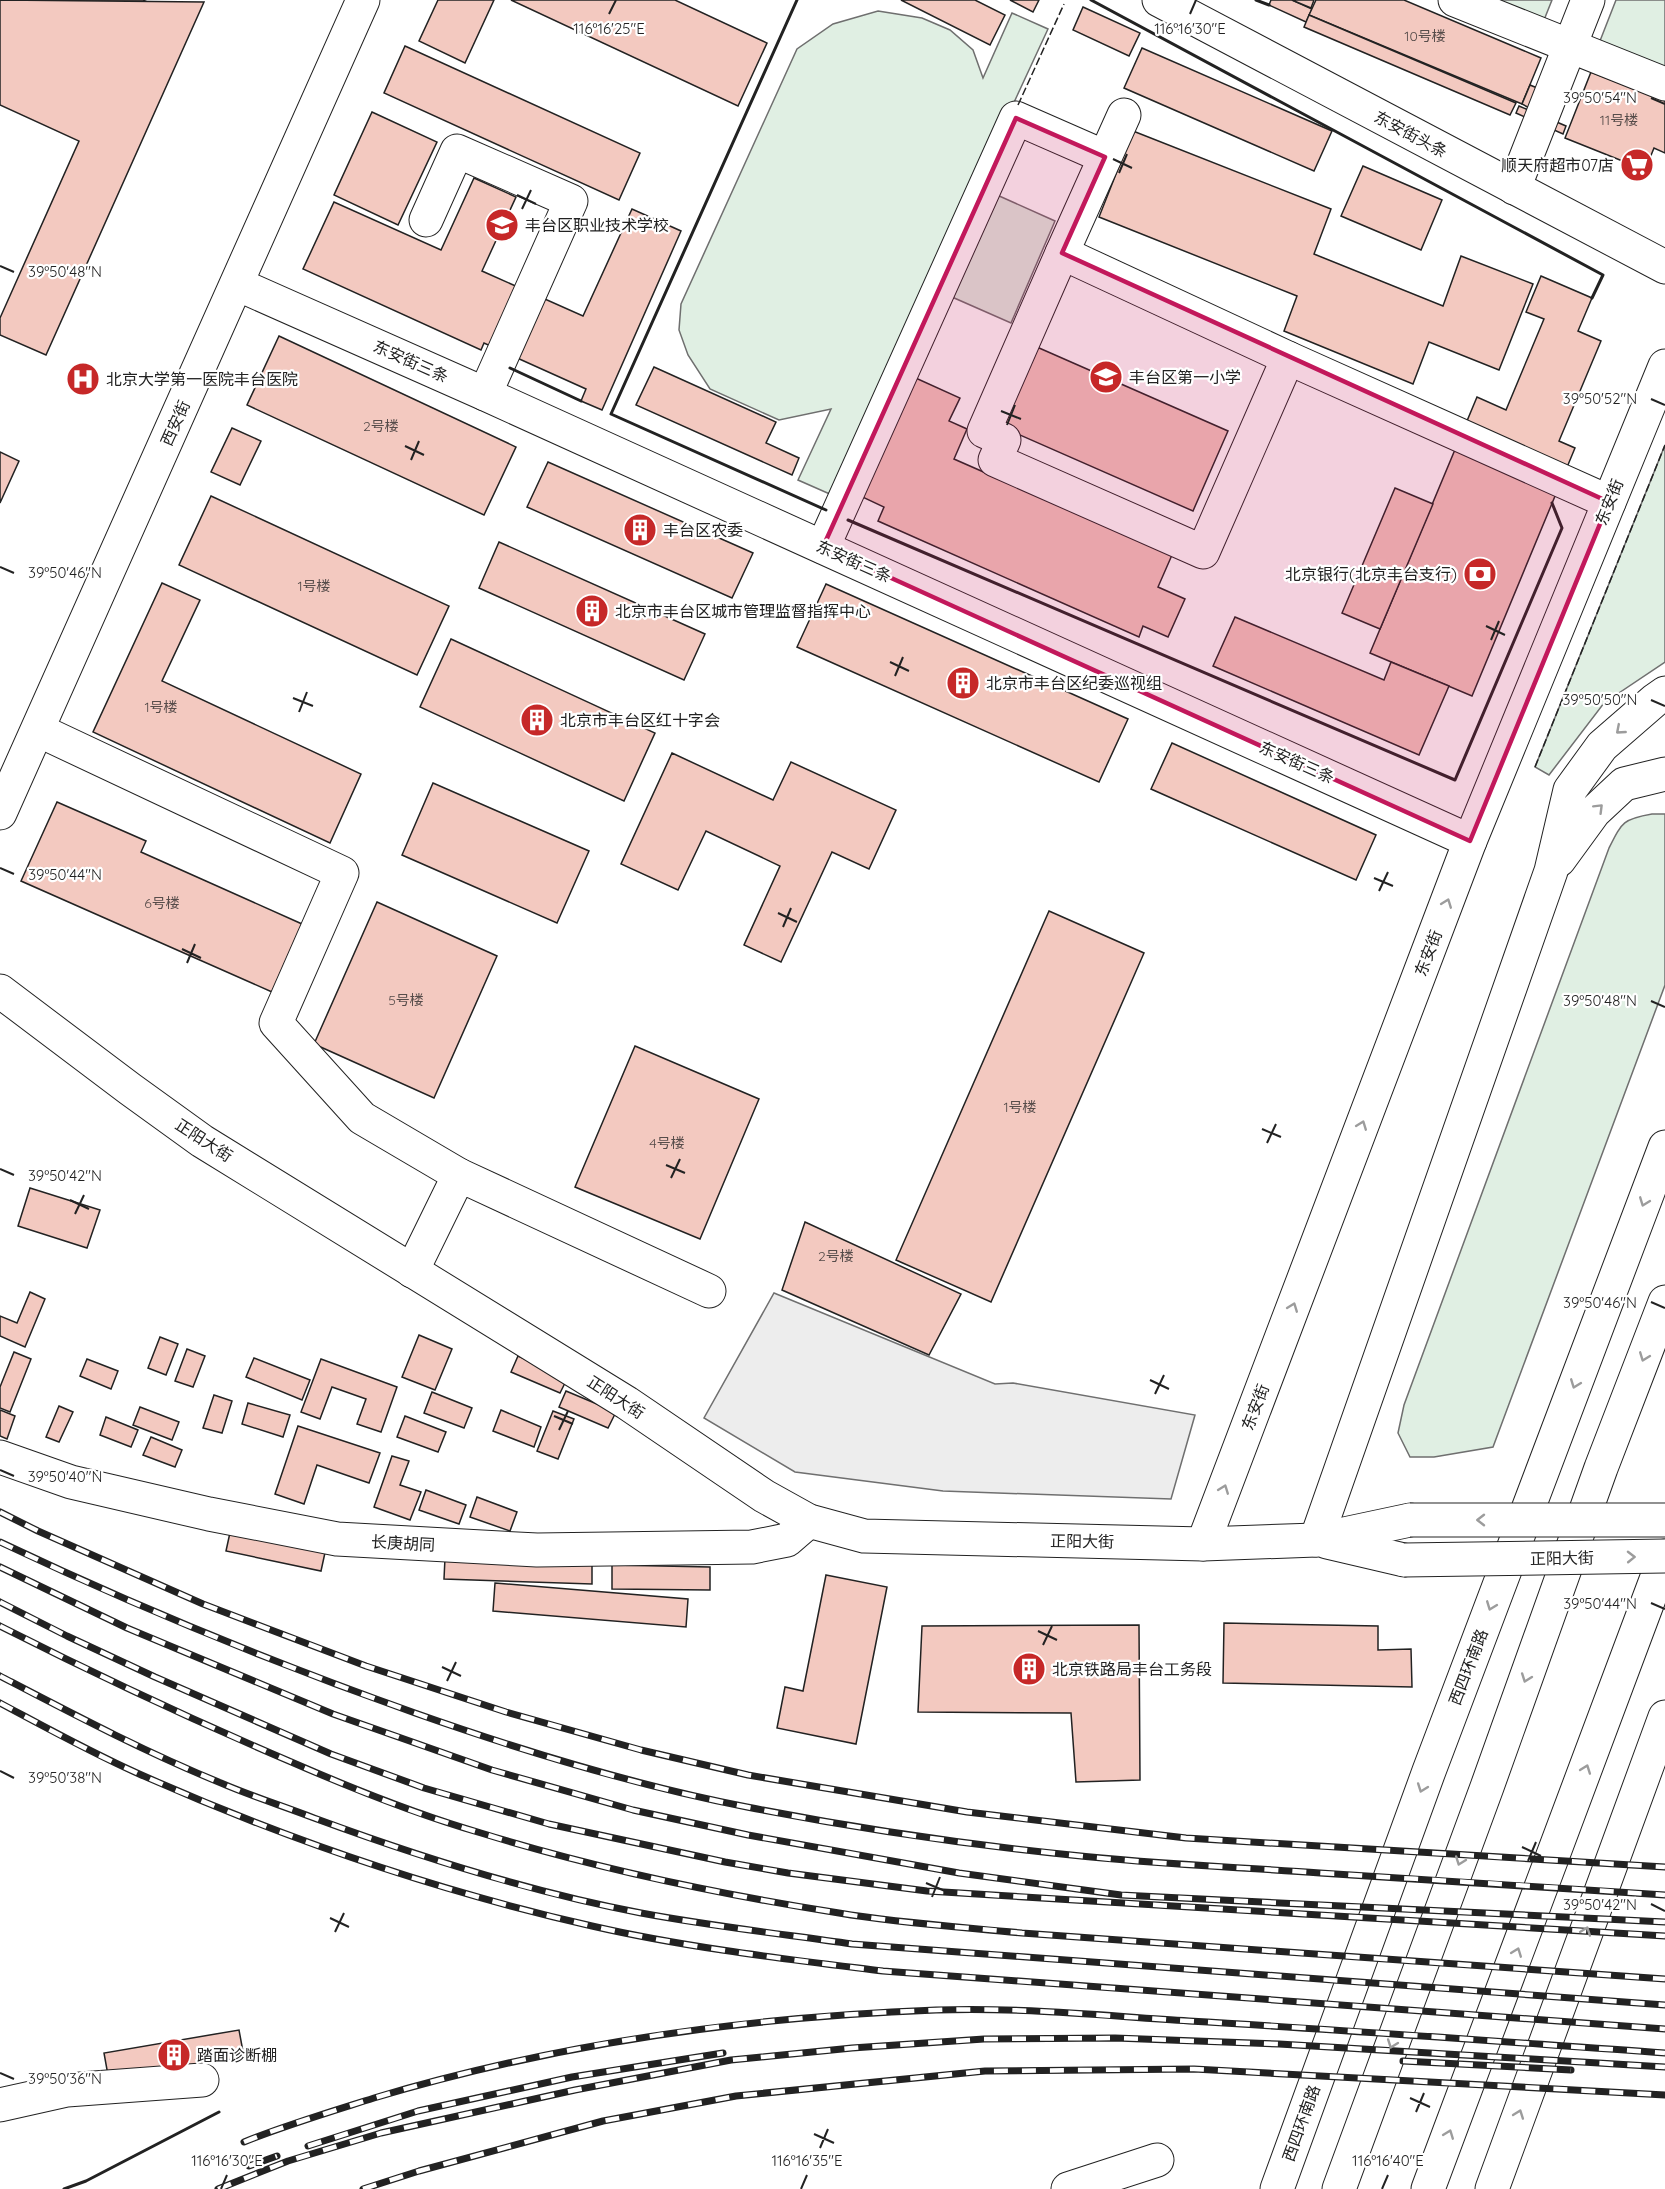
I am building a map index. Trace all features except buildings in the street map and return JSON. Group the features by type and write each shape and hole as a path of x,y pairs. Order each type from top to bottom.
{"main road":[{"name":"西安街","path":"0,813 363,0"},
{"name":"东安街头条","path":"1158,0 1202,10 1514,188 1665,267"},
{"path":"1455,0 1665,84"},
{"path":"1514,188 1588,0"},
{"path":"1124,115 984,430 1004,440 994,460 1203,552 1288,358"},
{"path":"823,547 1016,118 1105,157"},
{"path":"426,220 457,151 571,201 485,394"},
{"path":"1062,253 1288,358 1609,502"},
{"name":"东安街三条","path":"237,284 485,394 1470,841"},
{"name":"东安街","path":"1203,1544 1470,841 1665,366"},
{"path":"1317,1540 1551,871 1570,790 1602,746 1665,693"},
{"path":"38,730 342,873 276,1023 362,1118 459,1175 709,1291"},
{"path":"1551,871 1594,812 1624,784 1665,774"},
{"name":"正阳大街","path":"2,1001 202,1141 618,1397 764,1496 809,1521 864,1536 1203,1544 1317,1540 1410,1520 1665,1520"},
{"name":"西四环南路","path":"1277,2189 1429,1771 1665,1147"},
{"path":"412,1271 459,1175"},
{"path":"1339,2189 1487,1787 1600,1468 1665,1302"},
{"name":"长庚胡同","path":"0,1457 71,1482 208,1514 337,1539 537,1550 752,1547 787,1540 809,1521"},
{"name":"正阳大街","path":"1317,1540 1404,1560 1665,1556"},
{"path":"1428,2189 1665,1556"},
{"path":"1492,2189 1665,1717"},
{"path":"0,2105 67,2090 202,2080"},
{"path":"1068,2189 1157,2160"}],"highlighted area":[{"path":"1016,118 1105,157 1062,253 1609,502 1470,841 823,547"}],"green space":[{"path":"1480,0 1552,0 1542,25"},
{"path":"1616,0 1665,0 1665,73 1598,46"},
{"path":"878,11 922,18 950,30 973,50 983,78 1012,13 1048,29 832,495 798,480 831,409 779,420 710,389 688,355 679,330 681,304 797,49 833,24"},
{"path":"997,195 1055,221 1011,323 952,297"},
{"path":"1665,445 1665,662 1604,703 1549,775 1535,767"},
{"path":"1652,814 1665,814 1665,985 1493,1447 1434,1457 1410,1457 1398,1433 1404,1405 1609,848 1624,823"}],"shaded area":[{"path":"774,1293 995,1384 1013,1383 1195,1415 1171,1499 943,1491 795,1472 704,1418"}],"railway":[{"path":"0,1512 203,1604 366,1666 506,1712 641,1750 748,1775 967,1812 1186,1838 1665,1867"},
{"path":"0,1542 153,1611 362,1694 537,1754 620,1778 704,1798 868,1829 1030,1851 1164,1863 1665,1895"},
{"path":"0,1567 127,1628 333,1714 492,1770 633,1810 748,1835 959,1873 1121,1895 1665,1922"},
{"path":"0,1602 155,1677 331,1754 424,1788 549,1824 725,1862 788,1873 927,1891 1665,1936"},
{"path":"0,1626 107,1679 252,1745 432,1818 569,1858 703,1889 862,1916 1022,1933 1665,1979"},
{"path":"0,1676 137,1746 255,1797 476,1872 558,1895 641,1913 852,1944 1665,2005"},
{"path":"0,1703 137,1773 304,1841 476,1896 628,1934 737,1952 883,1971 1665,2029"},
{"path":"244,2142 374,2098 512,2062 582,2048 722,2026 864,2014 968,2009 1031,2011 1665,2053"},
{"path":"218,2189 288,2161 381,2133 575,2090 731,2060 852,2048 984,2039 1115,2038 1279,2044 1665,2067"},
{"path":"308,2146 418,2111 572,2077 723,2053"},
{"path":"1403,2061 1571,2070"},
{"path":"363,2189 419,2171 603,2121 736,2096 985,2071 1194,2069 1665,2095"},
{"path":"249,2166 277,2156"}],"fence":[{"path":"1018,105 1064,4"},
{"path":"1535,767 1665,445"}],"wall":[{"path":"797,0 611,414 826,510"},
{"path":"1091,0 1603,275 1592,298"},
{"path":"1256,0 1269,5"},
{"path":"510,368 581,401"},
{"path":"848,520 1455,780 1562,528 1552,503"},
{"path":"64,2189 86,2181 219,2112"}],"place":[{"name":"顺天府超市07店","path":"1637,165"},
{"name":"丰台区职业技术学校","path":"502,225"},
{"name":"丰台区第一小学","path":"1106,377"},
{"name":"北京大学第一医院丰台医院","path":"83,379"},
{"name":"丰台区农委","path":"640,530"},
{"name":"北京银行(北京丰台支行)","path":"1480,574"},
{"name":"北京市丰台区城市管理监督指挥中心","path":"592,611"},
{"name":"北京市丰台区纪委巡视组","path":"963,683"},
{"name":"北京市丰台区红十字会","path":"537,720"},
{"name":"北京铁路局丰台工务段","path":"1029,1669"},
{"name":"踏面诊断棚","path":"174,2055"}]}
